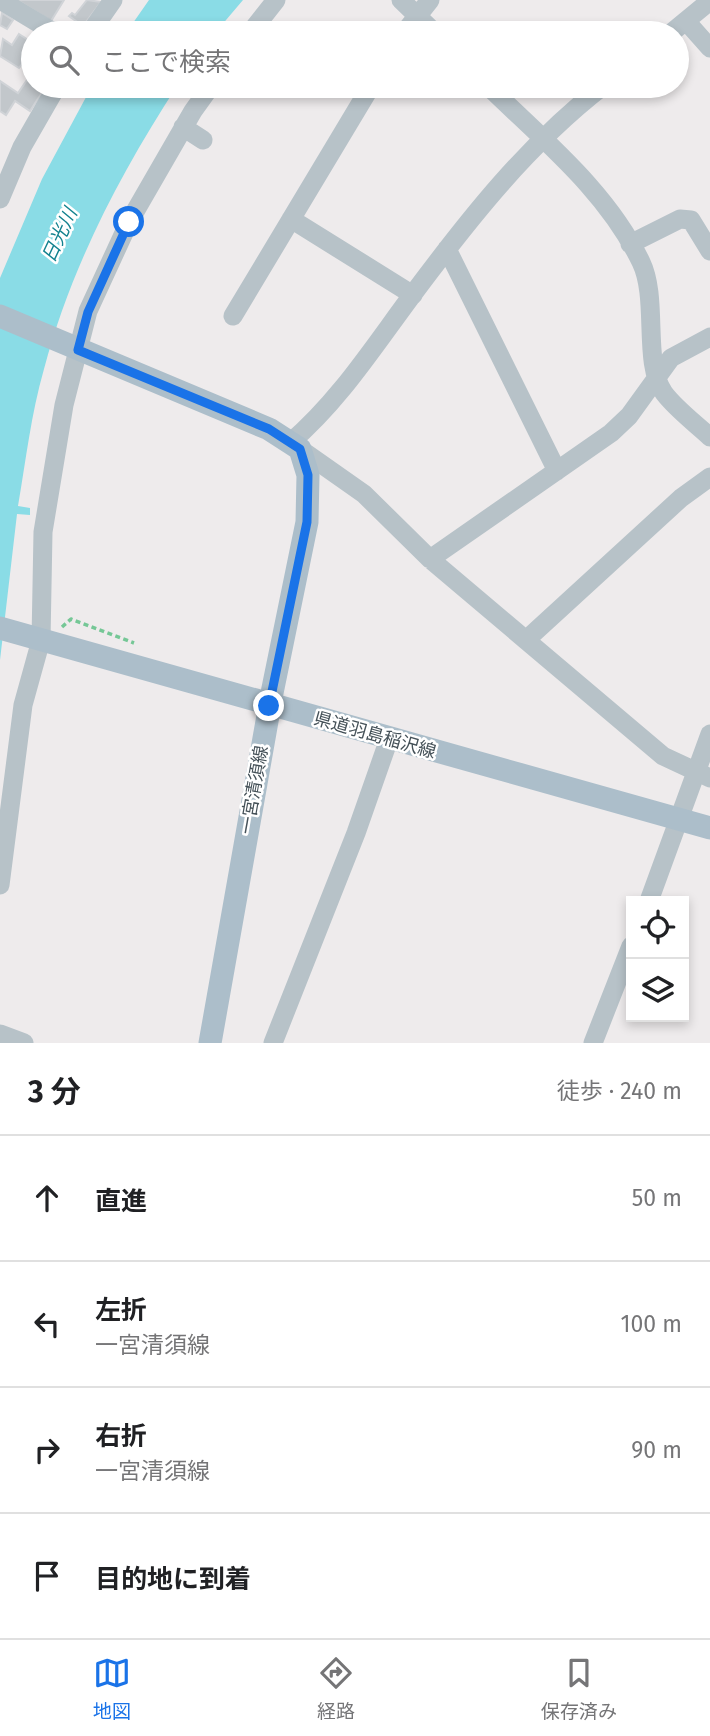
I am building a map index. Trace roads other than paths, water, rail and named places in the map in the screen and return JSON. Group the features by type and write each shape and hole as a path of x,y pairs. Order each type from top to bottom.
{"main road":[{"path":"0,316 269,429 295,446"},
{"name":"一宮清須線","path":"210,1043 269,706 307,522 308,475 295,446"},
{"name":"県道羽島稲沢線","path":"0,628 269,706 710,828"}],"street":[{"path":"0,0 35,21"},
{"path":"98,21 113,0"},
{"path":"259,21 276,0"},
{"path":"401,0 422,21"},
{"path":"412,21 430,0"},
{"path":"686,21 710,1"},
{"path":"689,24 710,48"},
{"path":"0,199 22,147 50,98"},
{"path":"0,886 34,638 43,532 64,405 78,350 88,312 129,222 183,127 203,98"},
{"path":"233,316 364,98"},
{"path":"500,98 596,192 641,262 650,287 656,375 663,391 710,437"},
{"path":"587,98 564,116 472,215 351,380 295,446 364,494 430,559 663,756 704,775"},
{"path":"183,127 203,140"},
{"path":"291,219 412,295"},
{"path":"629,244 680,219 691,220 710,251"},
{"path":"447,249 556,471"},
{"path":"430,559 629,416 656,375 671,358 710,337"},
{"path":"526,640 681,498 710,477"},
{"path":"651,896 681,820 704,775 710,734"},
{"path":"273,1043 356,833 389,739"},
{"path":"593,1043 626,959"},
{"path":"0,1034 24,1043"}],"water":[{"path":"149,0 243,0 225,21 134,21"},
{"name":"日光川","path":"86,98 170,98 99,222 55,331 39,386 29,437 18,506 30,508 30,515 17,514 0,660 0,278 42,179"}]}
